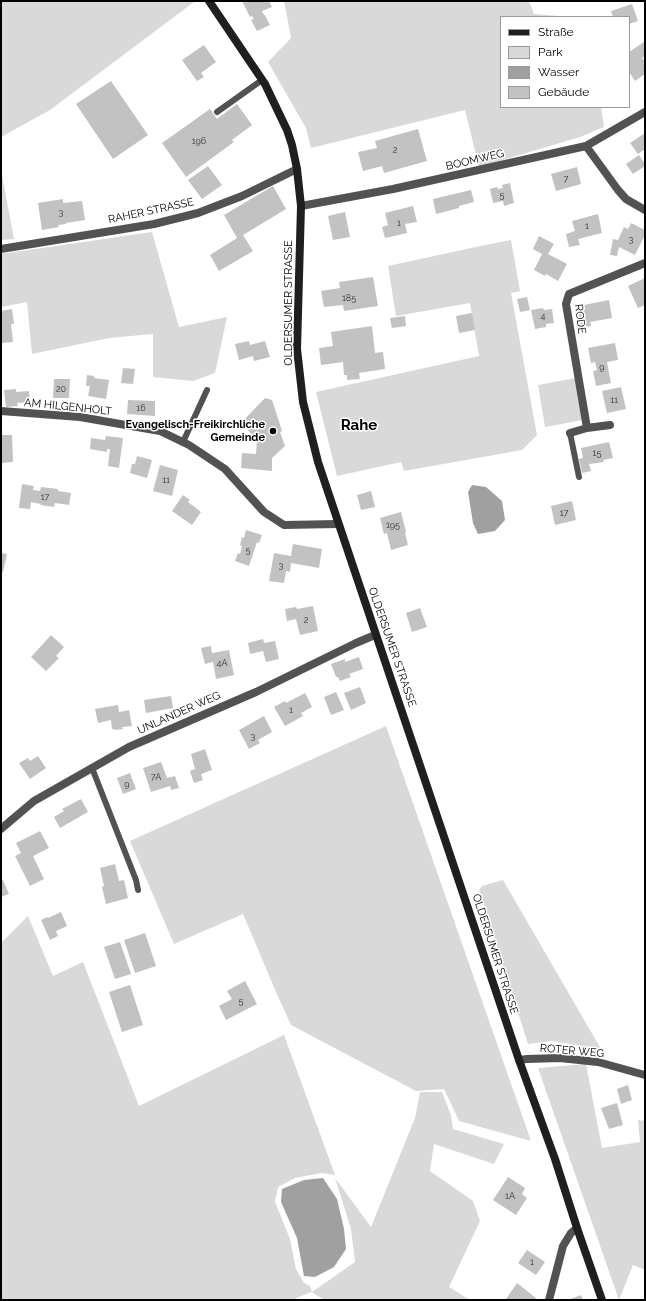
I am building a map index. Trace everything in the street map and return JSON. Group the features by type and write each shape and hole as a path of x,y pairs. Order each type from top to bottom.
{"main road":[{"name":"OLDERSUMER STRASSE","path":"209,1 262,80 287,130 292,145 297,170 301,206 298,349 303,402 318,462 519,1060 555,1159 602,1300"}],"street":[{"name":"BOOMWEG","path":"301,206 393,189 586,146 645,112"},
{"path":"586,146 626,199 645,210"},
{"name":"RAHER STRASSE","path":"1,249 154,224 198,213 242,196 297,170"},
{"name":"RODE","path":"587,428 566,304 569,294 645,263"},
{"name":"AM HILGENHOLT","path":"1,411 80,417 160,431 183,442 225,469 264,512 284,525 338,524"},
{"path":"570,433 587,428 610,425"},
{"name":"UNLANDER WEG","path":"1,829 34,801 128,747 256,692 356,643 376,635"},
{"name":"ROTER WEG","path":"519,1060 560,1058 598,1062 645,1075"},
{"path":"549,1300 563,1246 571,1233 577,1228"}],"lane":[{"path":"217,112 262,80"},
{"path":"183,442 207,390"},
{"path":"570,433 579,477"},
{"path":"92,768 136,880 138,890"}],"green space":[{"path":"1,1 194,2 50,110 1,137"},
{"path":"284,1 529,1 534,14 560,16 500,16 500,108 601,108 604,127 580,137 479,167 465,110 311,148 306,128 268,62 291,38"},
{"path":"1,170 14,239 1,240"},
{"path":"152,232 179,327 227,317 215,373 193,381 153,377 153,334 109,338 32,354 27,302 1,307 1,254"},
{"path":"511,240 520,291 511,293 537,435 522,450 404,471 401,462 337,476 316,392 479,356 470,303 396,316 388,266"},
{"path":"576,378 583,420 545,427 538,385"},
{"path":"386,726 531,1141 459,1121 444,1089 416,1091 291,1025 243,914 174,944 130,841"},
{"path":"503,880 601,1049 552,1041 528,1044 479,890 482,886"},
{"path":"28,916 53,976 83,962 139,1106 284,1035 335,1175 322,1173 295,1178 278,1187 275,1202 290,1239 296,1269 304,1283 310,1286 312,1292 355,1262 351,1229 335,1178 371,1227 415,1118 420,1092 442,1092 451,1115 453,1129 504,1144 494,1164 434,1144 430,1171 473,1201 480,1221 449,1287 470,1300 325,1300 311,1292 292,1300 1,1300 1,943"},
{"path":"586,1064 602,1148 640,1142 638,1120 645,1121 645,1270 633,1265 619,1300 538,1068"}],"water":[{"path":"472,485 486,487 502,501 505,520 495,531 478,534 473,523 468,492"},
{"path":"323,1178 337,1199 344,1229 346,1249 334,1267 315,1277 304,1276 297,1238 281,1202 282,1189 304,1180"}],"building":[{"path":"242,1 269,1 272,7 262,11 270,25 257,31 251,20 254,19 252,16 250,17"},
{"path":"632,4 638,21 630,24 630,16 613,16 611,11"},
{"path":"644,42 645,56 642,58 645,61 645,74 635,81 630,74 630,51"},
{"path":"204,45 216,62 201,73 204,77 197,81 182,60"},
{"path":"111,81 148,135 113,159 76,104"},
{"path":"237,104 252,125 232,140 234,142 186,177 162,143 210,109 217,119"},
{"path":"418,129 427,161 384,173 382,166 363,171 358,152 377,148 375,141"},
{"path":"645,133 645,149 638,154 630,143"},
{"path":"639,155 645,166 633,174 626,164"},
{"path":"208,166 222,185 202,199 188,180"},
{"path":"577,167 581,184 556,191 551,174"},
{"path":"510,183 514,203 504,206 503,201 493,203 490,189 497,187 498,189 503,188 502,185"},
{"path":"273,186 286,209 243,235 253,251 219,271 210,255 237,238 224,215"},
{"path":"471,190 474,202 459,206 459,208 436,214 433,199"},
{"path":"63,199 63,203 82,201 85,220 66,223 58,225 59,227 42,230 38,203"},
{"path":"413,206 417,222 405,224 407,233 385,238 382,227 388,225 385,213"},
{"path":"345,212 350,237 333,240 328,216"},
{"path":"598,214 602,233 578,239 580,245 569,247 566,234 575,231 572,221"},
{"path":"631,223 645,230 645,235 635,255 619,247 617,256 610,255 613,239 618,240 624,227 628,229"},
{"path":"539,236 554,244 548,254 567,264 558,281 546,274 545,276 534,270 542,254 533,249"},
{"path":"373,277 378,306 344,311 343,305 324,307 321,291 340,288 339,282"},
{"path":"645,278 645,305 638,308 628,286"},
{"path":"527,297 530,310 520,312 517,299"},
{"path":"609,300 612,318 590,322 591,326 581,327 578,312 585,310 584,305"},
{"path":"543,308 544,310 552,309 554,323 546,324 546,327 535,329 531,310"},
{"path":"12,309 14,324 11,324 13,342 1,343 1,311"},
{"path":"472,313 475,330 459,333 456,316"},
{"path":"405,316 406,326 392,328 390,318"},
{"path":"372,326 375,353 383,352 385,369 359,373 360,379 347,380 347,375 344,375 343,362 321,365 319,348 333,346 331,332"},
{"path":"249,341 250,345 265,341 270,357 254,361 253,356 239,360 235,344"},
{"path":"615,343 618,360 607,362 611,383 596,386 593,371 597,370 595,362 591,363 588,348"},
{"path":"123,368 135,369 133,384 121,383"},
{"path":"87,375 94,376 94,378 109,380 106,399 88,396 90,386 86,386"},
{"path":"54,379 70,379 69,398 53,398"},
{"path":"621,387 626,409 607,413 602,391"},
{"path":"16,389 16,392 29,391 30,402 17,403 18,406 6,407 4,390"},
{"path":"265,398 272,400 285,446 272,458 272,471 241,468 242,453 256,454 257,440 241,423"},
{"path":"128,400 155,401 155,416 127,414"},
{"path":"1,435 12,435 13,462 1,463"},
{"path":"106,436 123,438 119,468 108,466 110,449 107,449 107,452 90,449 91,438 105,440"},
{"path":"609,442 613,458 603,460 604,462 589,464 591,471 582,473 579,459 583,458 581,448"},
{"path":"137,456 152,460 147,478 130,473 132,464 135,464"},
{"path":"160,465 178,470 172,496 153,491"},
{"path":"22,484 34,486 33,490 40,491 41,487 58,489 58,491 71,493 69,505 55,503 54,507 31,502 30,509 19,508"},
{"path":"371,491 375,507 361,510 357,495"},
{"path":"183,495 190,500 188,502 201,512 192,525 172,511"},
{"path":"572,501 576,520 555,525 551,506"},
{"path":"401,512 408,545 391,550 387,533 384,534 380,518"},
{"path":"246,530 262,535 259,543 257,542 249,566 235,561 238,553 240,554 242,537 244,538"},
{"path":"293,544 322,549 319,568 291,563 290,572 286,571 284,583 269,581 274,553 291,556"},
{"path":"1,553 7,554 3,572 1,571"},
{"path":"313,606 318,631 300,635 296,619 287,621 285,609 296,607 297,609"},
{"path":"420,608 427,627 412,632 406,613"},
{"path":"51,635 64,647 56,656 59,658 46,671 31,657"},
{"path":"263,639 264,643 275,641 279,659 266,662 263,651 250,654 248,643"},
{"path":"211,646 212,653 229,650 234,675 216,679 213,662 205,664 201,648"},
{"path":"359,657 363,669 349,674 351,677 340,681 338,677 336,677 331,664 345,659 345,662"},
{"path":"360,687 366,703 351,710 344,693"},
{"path":"336,692 344,710 331,715 324,697"},
{"path":"305,693 312,707 301,713 303,716 285,726 274,707 285,701 286,703"},
{"path":"171,696 173,708 146,713 144,700"},
{"path":"118,705 119,712 129,710 132,726 122,727 123,729 115,730 112,729 111,720 98,723 95,709"},
{"path":"264,716 272,732 258,740 260,743 249,749 239,730"},
{"path":"205,749 212,770 201,774 203,780 194,783 190,771 195,769 191,754"},
{"path":"38,756 46,768 30,779 19,763 28,758 30,761"},
{"path":"161,762 167,778 175,776 179,788 171,790 170,786 151,792 143,768"},
{"path":"130,773 136,789 123,794 117,778"},
{"path":"81,799 88,812 60,828 54,817 64,811 62,809"},
{"path":"40,831 49,848 33,856 44,879 30,886 15,856 21,853 16,843"},
{"path":"115,864 119,881 124,880 128,898 106,904 100,868"},
{"path":"3,880 9,894 1,897 1,881"},
{"path":"61,912 67,926 56,931 58,936 50,940 41,920"},
{"path":"145,933 156,966 135,973 124,940"},
{"path":"120,942 131,974 115,979 104,947"},
{"path":"245,981 257,1004 226,1020 219,1006 232,999 227,991"},
{"path":"130,985 143,1025 122,1032 109,992"},
{"path":"628,1085 632,1100 621,1104 617,1089"},
{"path":"617,1103 623,1125 609,1129 601,1108"},
{"path":"508,1177 525,1188 522,1194 527,1198 516,1215 493,1200"},
{"path":"527,1250 545,1262 536,1275 518,1263"},
{"path":"517,1283 536,1298 534,1300 506,1299"},
{"path":"581,1295 583,1300 568,1300"}],"place":[{"name":"Evangelisch-Freikirchliche Gemeinde","path":"273,431"}],"district":[{"name":"Rahe","path":"359,425"}]}
